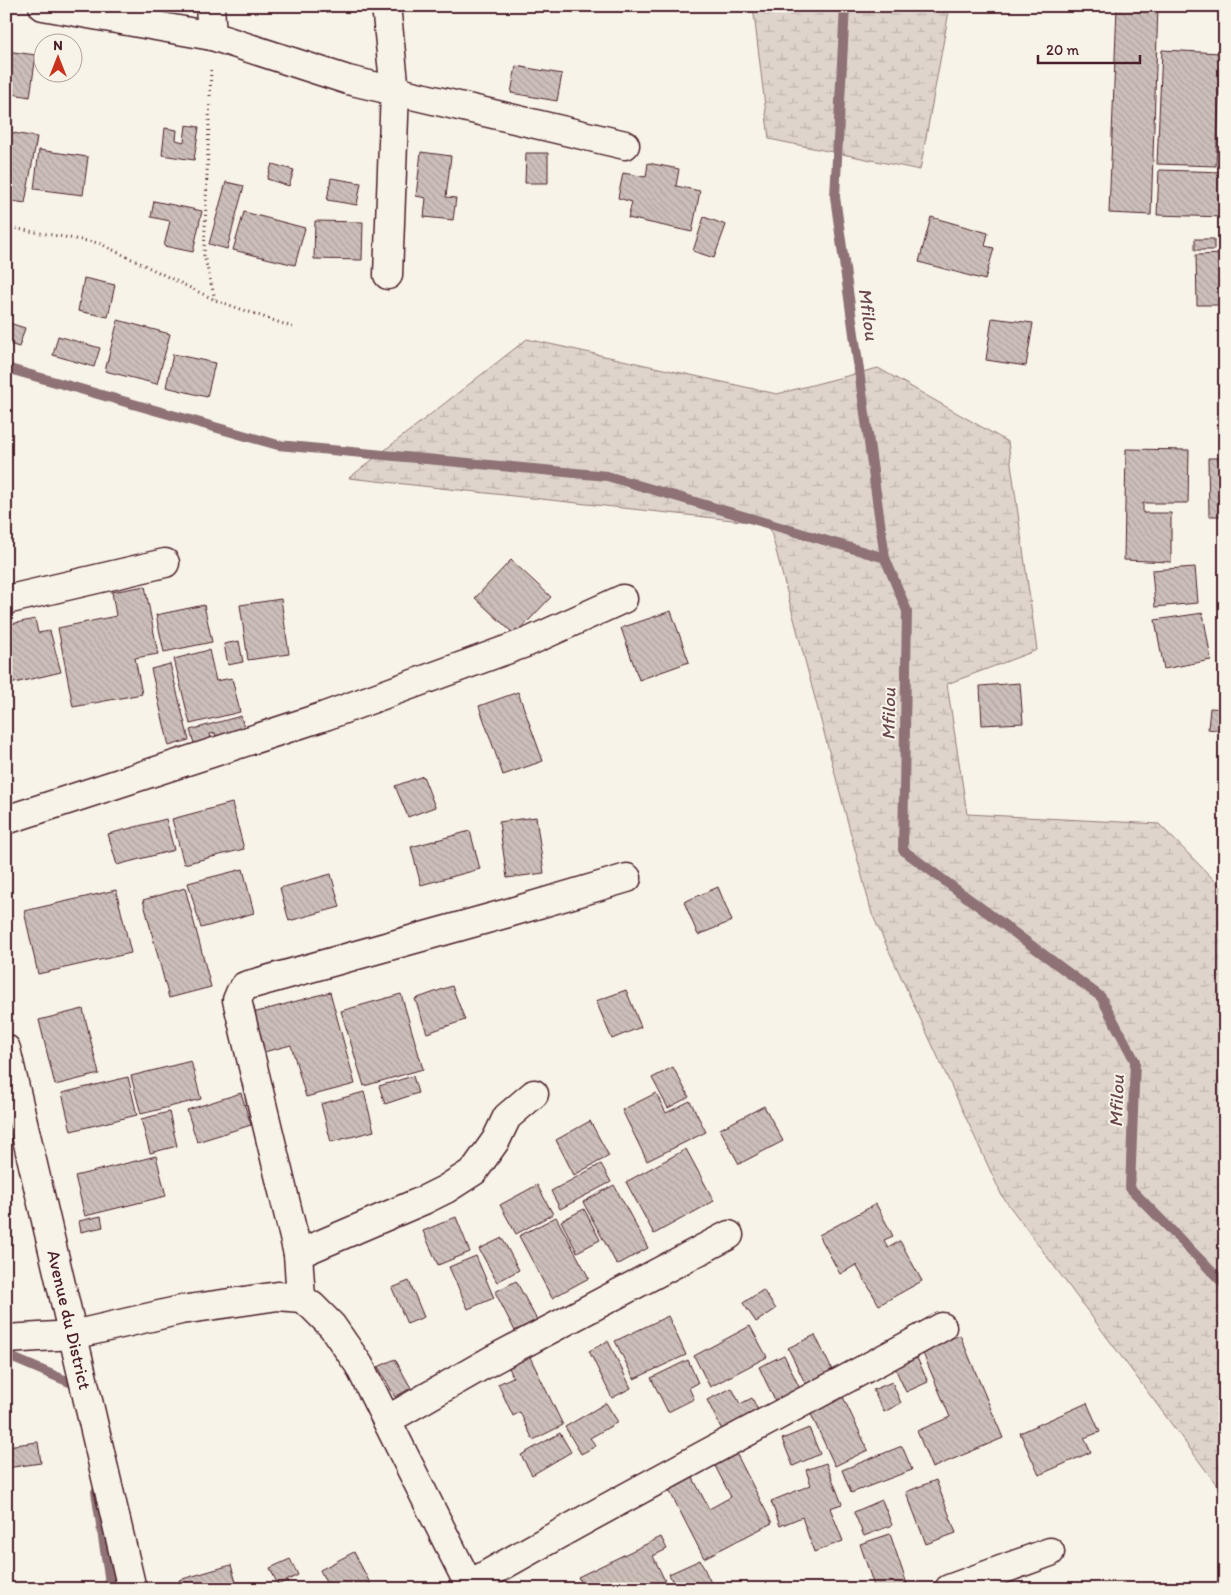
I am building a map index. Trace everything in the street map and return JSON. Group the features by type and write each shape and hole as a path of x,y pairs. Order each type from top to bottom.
{"street":[{"path":"43,6 212,36 348,80 625,145"},
{"path":"210,6 212,36"},
{"path":"386,6 395,91 388,274"},
{"path":"6,600 165,563"},
{"path":"6,820 325,716 528,642 623,600"},
{"path":"300,1298 298,1254 238,1000 245,986 627,878"},
{"name":"Avenue du District","path":"6,1049 132,1589"},
{"path":"298,1254 424,1200 446,1189 474,1171 496,1140 507,1118 534,1094"},
{"path":"387,1420 492,1360 729,1235"},
{"path":"6,1338 73,1336 181,1310 278,1296 300,1298 312,1306 332,1326 358,1365 470,1587 570,1526 784,1414 942,1327"},
{"path":"949,1589 1050,1552"}],"path":[{"path":"212,36 204,255 215,300"},
{"path":"6,227 99,243 215,300 295,328"}],"green space":[{"path":"753,6 950,6 920,170 769,139"},
{"path":"527,339 777,394 878,368 1008,442 1037,650 947,684 967,814 1159,824 1225,891 1225,1496 1002,1196 872,914 769,524 349,478"}],"building":[{"path":"1117,6 1158,6 1151,215 1109,213"},
{"path":"1162,50 1221,53 1216,166 1157,164"},
{"path":"6,51 32,54 30,97 6,93"},
{"path":"516,66 562,74 557,101 511,93"},
{"path":"186,125 199,127 194,160 162,155 165,128 177,130 176,140 184,142"},
{"path":"7,132 37,137 25,203 6,200"},
{"path":"39,150 88,157 83,195 34,189"},
{"path":"421,152 451,156 446,197 456,198 453,220 424,217 426,198 416,196"},
{"path":"526,153 548,153 548,183 525,183"},
{"path":"648,163 679,169 676,186 700,191 692,232 628,218 632,202 618,198 623,173 646,177"},
{"path":"272,164 294,170 289,186 267,179"},
{"path":"1159,170 1225,172 1225,217 1157,215"},
{"path":"331,178 361,183 357,205 327,200"},
{"path":"226,182 244,186 227,249 209,244"},
{"path":"154,201 202,211 193,252 164,246 170,221 151,217"},
{"path":"244,212 305,228 295,265 233,250"},
{"path":"704,217 726,225 714,258 693,251"},
{"path":"931,217 988,233 985,246 994,248 985,280 919,262"},
{"path":"315,221 363,222 362,260 314,259"},
{"path":"1195,239 1214,239 1214,250 1195,250"},
{"path":"1225,254 1225,315 1223,315 1223,305 1197,305 1196,255"},
{"path":"84,278 115,285 108,317 78,311"},
{"path":"992,318 1033,323 1026,366 986,360"},
{"path":"118,320 170,334 157,384 105,371"},
{"path":"6,322 25,328 19,347 6,343"},
{"path":"58,336 100,348 94,367 53,355"},
{"path":"173,354 215,363 207,397 166,387"},
{"path":"1126,449 1189,450 1188,503 1143,503 1143,513 1171,513 1171,562 1124,560"},
{"path":"1208,458 1225,458 1225,516 1209,516"},
{"path":"511,560 551,597 515,635 475,598"},
{"path":"1195,567 1198,603 1155,607 1152,570"},
{"path":"145,586 158,654 135,658 142,694 73,707 58,628 116,616 112,592"},
{"path":"281,599 289,654 248,660 240,605"},
{"path":"204,605 212,642 164,652 156,615"},
{"path":"671,611 689,662 639,680 621,628"},
{"path":"1203,613 1211,660 1164,669 1155,620"},
{"path":"35,619 38,633 50,631 61,672 6,685 6,625"},
{"path":"239,641 243,662 228,665 224,644"},
{"path":"209,650 216,681 232,678 240,712 190,724 174,659"},
{"path":"170,664 189,740 169,746 151,669"},
{"path":"1020,683 1023,723 982,725 980,686"},
{"path":"518,692 543,761 503,775 479,706"},
{"path":"1210,708 1225,709 1225,731 1208,729"},
{"path":"241,716 246,735 218,743 215,733 210,734 213,746 196,750 190,730"},
{"path":"423,776 435,807 408,817 395,786"},
{"path":"232,803 244,849 184,864 172,819"},
{"path":"536,817 544,873 507,878 499,822"},
{"path":"166,819 174,850 117,865 108,834"},
{"path":"470,831 480,869 421,885 411,847"},
{"path":"243,869 254,913 201,928 188,883"},
{"path":"331,874 340,907 289,921 280,888"},
{"path":"718,887 732,921 698,935 684,902"},
{"path":"185,888 211,987 169,998 143,900"},
{"path":"116,890 131,953 38,974 24,911"},
{"path":"452,986 465,1020 427,1033 415,999"},
{"path":"626,990 641,1027 612,1039 596,1001"},
{"path":"330,992 355,1084 306,1097 291,1045 264,1052 253,1013"},
{"path":"401,994 423,1069 364,1086 341,1011"},
{"path":"83,1009 99,1074 55,1085 39,1020"},
{"path":"191,1061 201,1099 141,1114 131,1076"},
{"path":"673,1067 689,1097 668,1108 652,1078"},
{"path":"413,1076 418,1093 385,1104 379,1086"},
{"path":"128,1077 137,1115 71,1131 62,1093"},
{"path":"364,1092 374,1131 331,1142 321,1104"},
{"path":"241,1093 251,1125 197,1142 187,1110"},
{"path":"656,1093 666,1113 690,1101 706,1132 647,1161 622,1110"},
{"path":"764,1106 783,1141 739,1164 720,1129"},
{"path":"169,1112 177,1146 150,1153 141,1119"},
{"path":"590,1121 609,1156 574,1175 556,1140"},
{"path":"686,1149 714,1201 654,1234 626,1182"},
{"path":"156,1156 166,1196 85,1216 75,1176"},
{"path":"601,1164 611,1182 560,1209 551,1191"},
{"path":"537,1185 553,1214 516,1234 500,1205"},
{"path":"614,1185 648,1248 617,1265 583,1202"},
{"path":"876,1204 893,1236 884,1240 888,1248 900,1241 922,1281 879,1305 856,1265 840,1274 819,1235"},
{"path":"584,1209 600,1240 577,1252 561,1221"},
{"path":"101,1216 103,1227 81,1232 79,1221"},
{"path":"456,1217 470,1252 438,1265 423,1231"},
{"path":"556,1217 589,1278 552,1298 519,1236"},
{"path":"502,1238 519,1270 497,1282 479,1249"},
{"path":"476,1256 494,1298 468,1309 449,1267"},
{"path":"409,1281 424,1317 407,1324 392,1288"},
{"path":"516,1281 537,1320 515,1331 495,1292"},
{"path":"763,1290 776,1309 756,1322 743,1303"},
{"path":"668,1316 686,1355 634,1379 615,1341"},
{"path":"750,1326 767,1357 710,1387 694,1356"},
{"path":"815,1335 834,1374 807,1387 788,1348"},
{"path":"960,1335 1003,1438 932,1468 917,1431 950,1417 922,1351"},
{"path":"608,1341 631,1388 612,1398 589,1351"},
{"path":"529,1355 563,1425 533,1440 520,1412 513,1416 498,1384 513,1377 508,1365"},
{"path":"784,1355 801,1391 776,1403 759,1367"},
{"path":"917,1358 928,1382 906,1392 895,1368"},
{"path":"395,1359 411,1388 395,1397 378,1367"},
{"path":"688,1360 698,1383 689,1388 694,1399 668,1412 651,1378"},
{"path":"892,1382 901,1403 884,1412 873,1390"},
{"path":"732,1388 740,1404 752,1398 760,1414 723,1432 707,1400"},
{"path":"843,1397 868,1450 835,1466 810,1412"},
{"path":"606,1403 618,1422 590,1438 596,1446 581,1454 565,1427"},
{"path":"1087,1403 1100,1432 1084,1438 1091,1452 1039,1475 1020,1433"},
{"path":"809,1428 820,1454 793,1466 782,1439"},
{"path":"560,1433 571,1452 532,1475 521,1455"},
{"path":"38,1442 41,1463 6,1468 6,1446"},
{"path":"902,1446 912,1470 851,1493 842,1470"},
{"path":"735,1451 772,1523 704,1558 668,1488 692,1476 709,1509 731,1497 713,1462"},
{"path":"826,1463 842,1504 830,1508 843,1541 814,1552 802,1517 780,1526 771,1501 811,1485 806,1470"},
{"path":"936,1480 956,1533 926,1544 906,1492"},
{"path":"882,1500 892,1525 864,1536 854,1512"},
{"path":"890,1534 908,1587 902,1589 875,1589 860,1544"},
{"path":"661,1537 667,1549 653,1556 666,1583 655,1589 584,1589 578,1577"},
{"path":"354,1552 373,1589 329,1589 320,1570"},
{"path":"290,1559 298,1575 278,1585 270,1568"},
{"path":"700,1560 714,1589 676,1589 669,1574"},
{"path":"231,1565 238,1589 182,1589 179,1580"}],"waterway":[{"name":"Mfilou","path":"845,6 835,197 885,558 907,611 903,850 1101,997 1135,1061 1130,1188 1225,1285"},
{"path":"6,368 278,445 607,476 885,558"},
{"path":"6,1355 81,1387"},
{"path":"96,1492 111,1589"}]}
